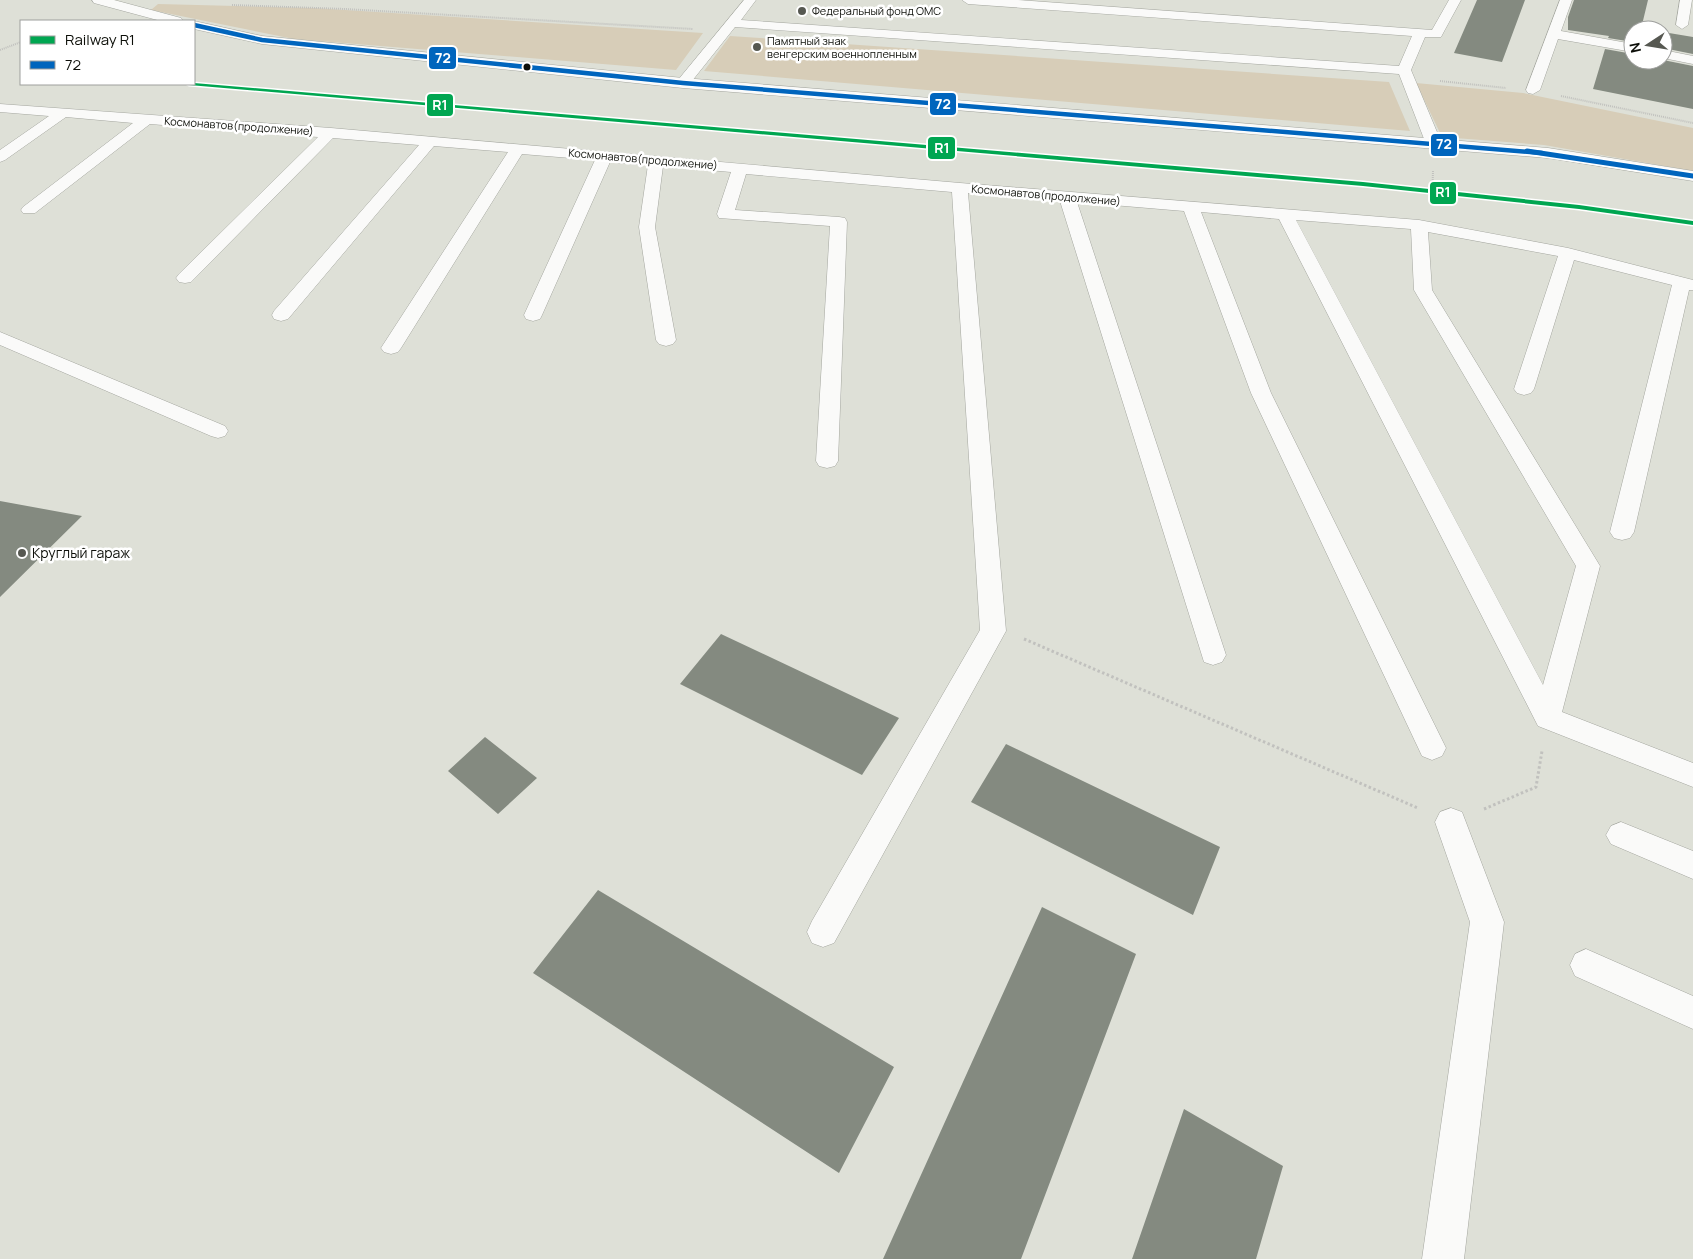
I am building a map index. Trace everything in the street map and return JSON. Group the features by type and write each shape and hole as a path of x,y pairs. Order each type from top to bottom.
{"main road":[{"path":"99,0 172,20"},
{"path":"195,25 262,40 683,83 1548,154 1693,176"},
{"path":"1443,1259 1487,922 1451,822"}],"lane":[{"path":"683,83 750,0"},
{"path":"968,0 1436,34 1452,0"},
{"path":"1533,90 1566,0"},
{"path":"1682,25 1686,0"},
{"path":"1213,5 1325,26"},
{"path":"733,23 1404,70"},
{"path":"1420,33 1404,70 1434,144"},
{"path":"1554,34 1623,46"},
{"path":"1673,56 1693,60"},
{"name":"Космонавтов(продолжение)","path":"0,108 331,132 1426,227 1568,253 1687,284"},
{"path":"0,157 63,113"},
{"path":"29,210 147,119"},
{"path":"185,278 331,132"},
{"path":"281,315 430,141"},
{"path":"391,348 518,148"},
{"path":"533,315 605,156"},
{"path":"656,160 647,226 666,340"},
{"path":"740,168 725,214 839,222 827,461"},
{"path":"823,932 993,631 960,188"},
{"path":"1067,196 1213,655"},
{"path":"1191,207 1261,393 1432,748"},
{"path":"1285,215 1547,718 1693,775"},
{"path":"1426,227 1423,290 1588,566 1547,718"},
{"path":"1524,389 1568,253"},
{"path":"1622,532 1687,284"},
{"path":"0,338 218,431"},
{"path":"1621,835 1693,865"},
{"path":"1586,965 1693,1013"}],"path":[{"path":"0,50 20,42"},
{"path":"1426,227 1434,144"},
{"path":"992,626 1451,822 1536,787 1547,718"}],"shaded area":[{"path":"158,4 314,8 703,33 676,70 294,39 151,10"},
{"path":"730,36 1389,82 1410,131 704,71"},
{"path":"1416,83 1523,93 1693,128 1693,171 1544,145 1442,137"}],"building":[{"path":"1477,0 1525,0 1502,62 1454,53"},
{"path":"1574,0 1648,0 1643,20 1623,20 1623,40 1608,38 1609,36 1568,30 1568,17"},
{"path":"1673,34 1693,37 1693,54 1673,50"},
{"path":"1605,49 1623,52 1623,70 1673,70 1673,62 1693,66 1693,109 1593,89"},
{"name":"Круглый гараж","path":"0,501 82,516 0,597"},
{"path":"721,634 899,718 862,775 680,684"},
{"path":"485,737 537,778 498,814 448,771"},
{"path":"1006,744 1220,847 1193,915 971,802"},
{"path":"598,890 894,1067 839,1173 533,973"},
{"path":"1042,907 1136,954 1021,1259 883,1259"},
{"path":"1184,1109 1283,1166 1256,1259 1132,1259"}],"rail line":[{"name":"R1","path":"195,85 1363,184 1579,207 1693,223"}],"transit line":[{"name":"72","path":"195,25 262,40 683,83 1548,153 1693,176"}],"place":[{"name":"Федеральный фонд ОМС","path":"802,11"},
{"name":"Памятный знак венгерским военнопленным","path":"757,47"},
{"name":"Круглый гараж","path":"22,553"}]}
